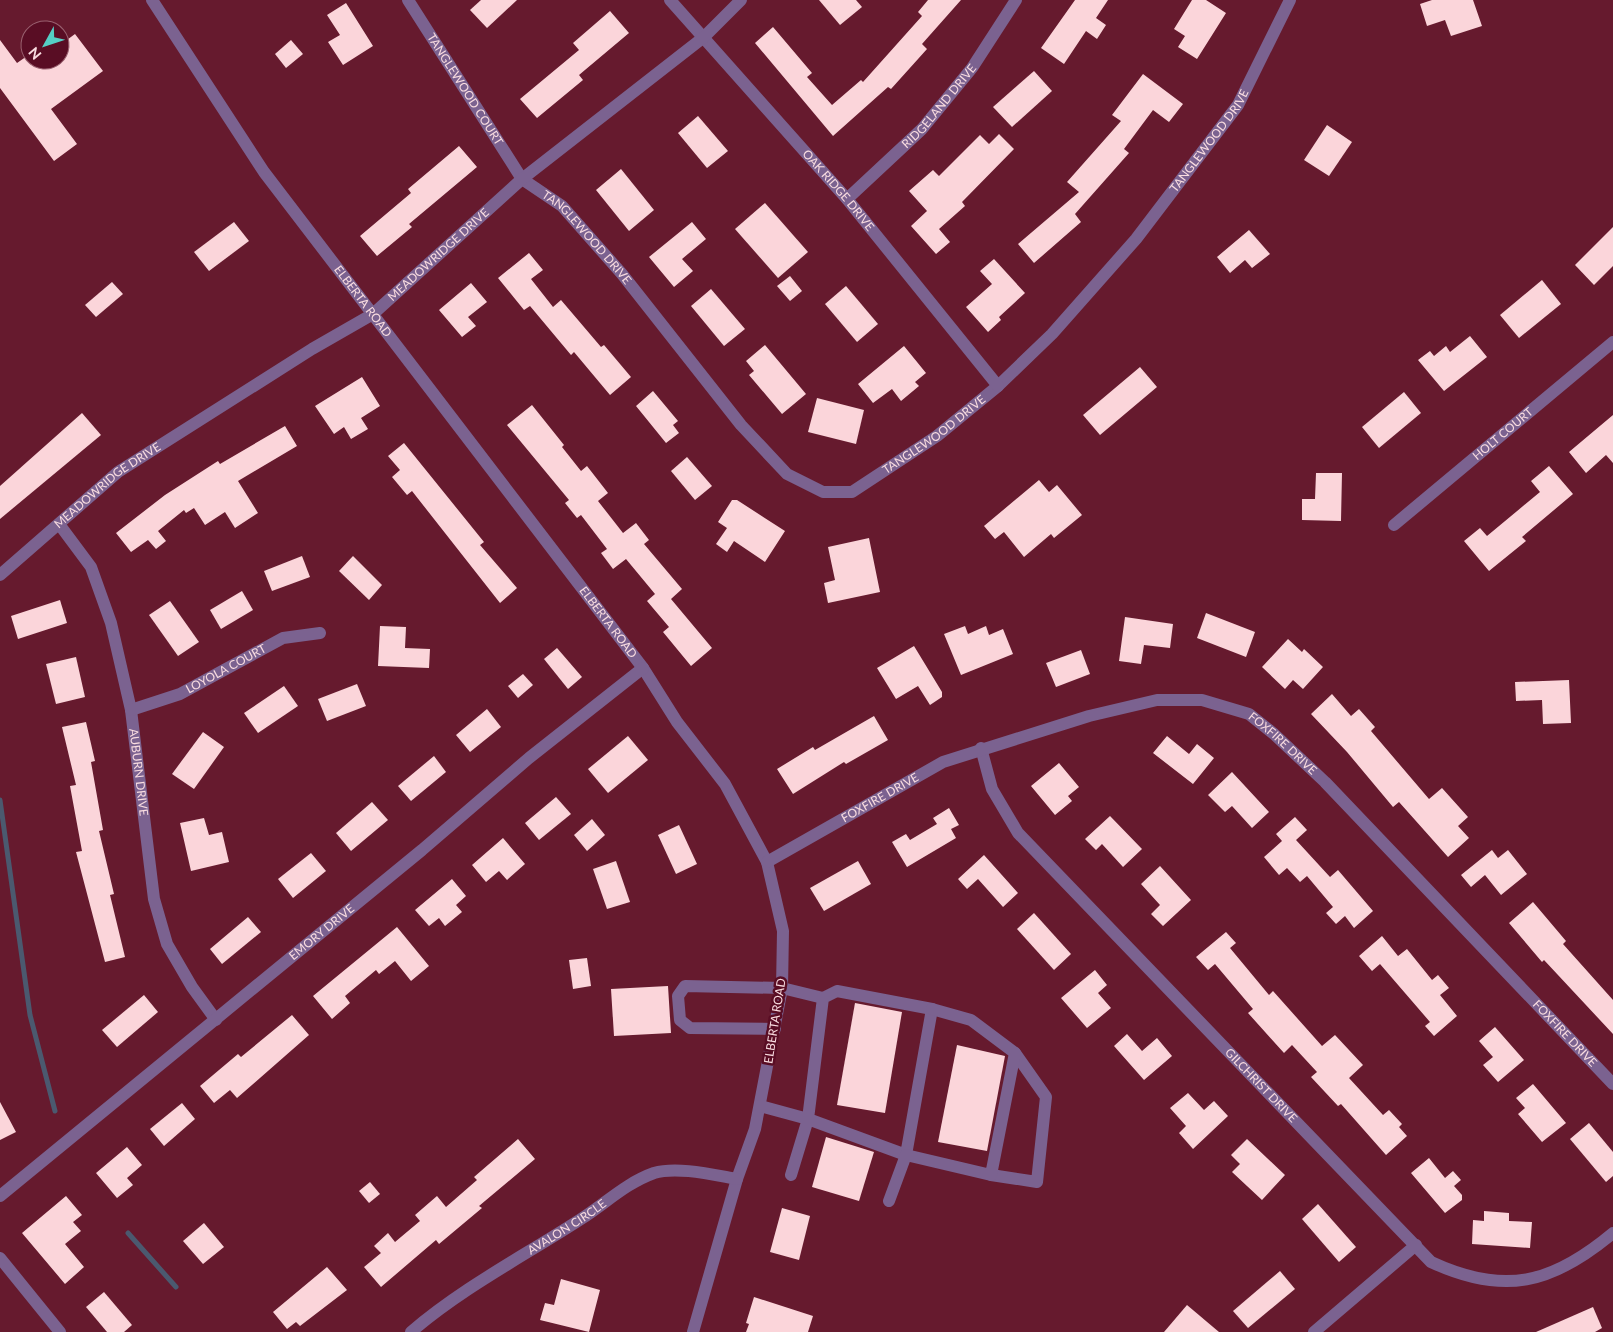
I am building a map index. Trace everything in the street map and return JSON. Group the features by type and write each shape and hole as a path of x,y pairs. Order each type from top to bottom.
{"street":[{"name":"ELBERTA ROAD","path":"152,0 264,172 642,668 677,722 725,784 767,862 783,931 782,988 755,1129 737,1179 693,1332"},
{"name":"TANGLEWOOD COURT","path":"408,0 522,179"},
{"name":"OAK RIDGE DRIVE","path":"670,0 847,199 998,386"},
{"name":"MEADOWRIDGE DRIVE","path":"0,575 118,472 312,349 373,314 522,179 704,37 741,0"},
{"name":"RIDGELAND DRIVE","path":"847,199 922,129 972,68 1016,0"},
{"name":"TANGLEWOOD DRIVE","path":"522,179 562,206 622,274 741,425 787,474 823,492 852,492 937,436 998,386 1052,334 1136,239 1238,105 1290,0"},
{"name":"HOLT COURT","path":"1394,525 1613,342"},
{"name":"AUBURN DRIVE","path":"59,524 91,567 111,623 131,710 143,821 156,908 167,944 192,987 216,1020"},
{"name":"LOYOLA COURT","path":"131,710 180,694 283,638 320,633"},
{"name":"EMORY DRIVE","path":"0,1196 422,850 529,758 642,668"},
{"name":"FOXFIRE DRIVE","path":"767,862 943,762 981,748 1089,716 1157,700 1202,700 1249,714 1274,734 1325,782 1613,1084"},
{"name":"GILCHRIST DRIVE","path":"981,748 992,789 1018,833 1431,1262 1456,1273 1481,1280 1540,1278 1568,1266 1613,1233"},
{"path":"760,1106 808,1119 906,1154 991,1175 1038,1182 1046,1097 1015,1053 971,1020 932,1008 837,991 823,998 782,988 685,986 678,996 680,1020 690,1028 775,1029"},
{"path":"791,1175 808,1119 823,998"},
{"path":"889,1201 906,1154 932,1008"},
{"path":"991,1175 1015,1053"},
{"name":"AVALON CIRCLE","path":"411,1332 433,1313 584,1218 629,1184 656,1172 691,1171 737,1179"},
{"path":"1314,1332 1416,1245"},
{"path":"0,1258 60,1332"}],"building":[{"path":"481,0 517,0 487,28 470,10"},
{"path":"819,0 856,0 862,7 840,25"},
{"path":"928,0 961,0 922,44 927,49 891,89 888,87 833,136 755,43 773,27 812,73 807,77 832,105 861,80 863,82 922,16 918,12"},
{"path":"1075,0 1108,0 1096,18 1106,25 1097,39 1086,31 1064,64 1041,48"},
{"path":"1192,0 1206,0 1226,13 1197,59 1178,47 1185,36 1174,29"},
{"path":"1432,0 1473,0 1482,26 1451,36 1445,20 1427,26 1420,4"},
{"path":"346,3 373,46 343,65 328,42 340,35 327,15"},
{"path":"610,11 629,33 579,75 583,80 537,118 520,99 579,50 573,43"},
{"path":"75,34 103,71 51,109 77,144 54,161 0,88 0,40 17,63 20,61 20,70 70,70 70,38"},
{"path":"291,40 303,54 286,68 275,54"},
{"path":"1034,71 1052,91 1012,127 993,107"},
{"path":"1143,74 1183,104 1169,122 1153,110 1124,149 1129,153 1075,214 1081,222 1034,263 1018,244 1079,192 1067,182 1121,121 1112,115"},
{"path":"698,116 728,151 707,168 678,133"},
{"path":"1327,125 1352,142 1329,176 1304,160"},
{"path":"999,134 1014,149 962,202 965,206 939,229 950,242 936,254 911,226 927,211 909,191 933,170 939,176 980,135 989,144"},
{"path":"459,146 477,167 409,224 412,227 377,256 360,236 411,193 408,189"},
{"path":"621,169 654,210 629,231 596,190"},
{"path":"765,203 808,252 778,278 735,229"},
{"path":"234,222 249,241 209,271 194,252"},
{"path":"692,222 706,239 682,259 693,271 674,287 649,257"},
{"path":"1613,227 1613,266 1594,285 1575,265"},
{"path":"1249,230 1270,254 1252,268 1245,260 1230,273 1217,257"},
{"path":"529,253 543,270 531,279 553,307 561,300 601,347 604,345 631,377 610,395 574,352 571,355 530,306 524,310 498,278"},
{"path":"994,259 1025,293 999,317 1001,320 988,332 966,307 992,284 980,271"},
{"path":"790,276 802,291 790,301 777,286"},
{"path":"1542,280 1561,304 1519,338 1500,315"},
{"path":"112,282 123,294 96,317 85,305"},
{"path":"471,283 487,302 468,317 476,326 462,337 439,310"},
{"path":"846,286 878,324 857,342 825,304"},
{"path":"711,289 745,329 724,346 691,306"},
{"path":"1470,336 1487,357 1444,391 1418,360 1430,351 1434,356 1446,346 1450,352"},
{"path":"765,345 806,394 782,414 749,375 754,371 746,361"},
{"path":"904,346 926,373 915,382 919,386 901,401 892,389 873,403 858,384"},
{"path":"1140,367 1157,387 1100,435 1083,415"},
{"path":"362,377 380,406 361,418 368,429 351,439 344,427 334,434 315,406"},
{"path":"653,391 678,421 673,425 679,433 666,443 636,406"},
{"path":"1404,392 1421,413 1379,448 1362,427"},
{"path":"817,398 864,410 856,444 808,432"},
{"path":"532,405 564,445 562,447 581,471 587,466 608,493 598,501 623,533 636,523 649,540 644,544 682,589 671,599 712,648 691,666 663,632 669,627 647,601 655,594 626,559 613,569 601,553 607,549 581,515 577,518 565,503 569,500 507,425"},
{"path":"82,413 101,435 0,519 0,486"},
{"path":"1613,415 1613,463 1606,455 1586,473 1569,452"},
{"path":"285,426 297,446 238,481 258,513 235,528 225,512 205,525 194,508 186,513 184,510 158,531 166,541 156,549 148,540 131,552 116,533 165,495 218,461 220,464"},
{"path":"404,443 484,542 480,545 517,588 500,603 412,491 407,495 392,477 400,470 388,456"},
{"path":"687,457 712,486 695,500 671,471"},
{"path":"1549,466 1573,494 1522,537 1526,541 1489,571 1464,541 1480,528 1487,536 1540,492 1531,481"},
{"path":"1316,473 1342,473 1341,521 1302,520 1302,499 1315,499"},
{"path":"1039,480 1049,492 1057,485 1082,515 1054,538 1051,534 1024,557 1004,532 995,539 984,526"},
{"path":"732,500 737,500 785,531 765,562 734,541 727,552 716,544 727,528 718,522"},
{"path":"869,538 880,592 828,603 824,583 835,580 828,547"},
{"path":"302,556 310,577 272,591 264,571"},
{"path":"353,556 382,585 369,600 339,571"},
{"path":"242,591 253,610 221,629 210,610"},
{"path":"60,600 67,623 18,639 11,616"},
{"path":"170,601 199,642 178,656 149,615"},
{"path":"1206,613 1255,632 1246,657 1197,638"},
{"path":"1125,617 1173,624 1170,648 1144,645 1141,664 1119,661"},
{"path":"380,626 406,627 405,648 430,649 429,668 378,666"},
{"path":"965,626 968,634 986,626 989,635 1003,629 1013,654 961,675 944,634"},
{"path":"1288,639 1302,652 1304,649 1323,667 1303,689 1293,680 1285,689 1262,667"},
{"path":"914,646 942,692 942,697 930,705 918,686 896,699 877,668"},
{"path":"557,648 582,677 568,689 544,659"},
{"path":"1081,650 1090,674 1056,687 1046,663"},
{"path":"76,657 85,697 56,704 46,664"},
{"path":"523,674 533,685 518,698 508,686"},
{"path":"1569,680 1571,723 1543,724 1542,700 1516,701 1515,682"},
{"path":"357,684 366,706 327,721 318,699"},
{"path":"284,686 298,706 258,733 244,713"},
{"path":"1332,694 1351,716 1359,709 1375,727 1371,731 1429,799 1442,788 1468,817 1458,826 1469,838 1448,857 1399,802 1393,807 1347,752 1311,714"},
{"path":"487,709 501,727 470,752 456,735"},
{"path":"874,716 888,740 846,764 844,762 793,794 777,769 813,747 815,750"},
{"path":"86,722 95,761 91,762 103,830 99,831 114,894 110,895 125,957 105,962 76,852 82,851 70,786 76,785 62,727"},
{"path":"203,732 224,747 194,789 172,774"},
{"path":"628,736 648,760 608,793 588,769"},
{"path":"1167,736 1189,754 1197,744 1214,758 1193,784 1153,753"},
{"path":"434,756 446,772 411,801 398,786"},
{"path":"1059,763 1079,787 1068,796 1072,801 1055,815 1031,786"},
{"path":"1232,772 1269,812 1252,828 1232,806 1225,812 1208,795"},
{"path":"556,797 571,814 539,840 525,823"},
{"path":"372,802 388,820 351,851 336,833"},
{"path":"949,808 959,825 951,829 956,838 907,867 892,842 906,834 910,840 937,824 933,818"},
{"path":"1110,816 1142,849 1123,867 1102,844 1096,850 1085,839"},
{"path":"1295,817 1307,830 1296,840 1330,877 1338,870 1373,911 1354,928 1345,916 1336,924 1326,913 1333,907 1307,876 1300,882 1287,868 1279,875 1264,857 1282,841 1276,834"},
{"path":"204,818 209,835 222,832 229,862 191,871 180,823"},
{"path":"592,819 605,835 587,851 574,835"},
{"path":"679,825 697,864 676,874 658,835"},
{"path":"503,838 525,864 507,880 499,871 486,882 472,865"},
{"path":"1492,850 1498,858 1508,850 1527,874 1501,895 1485,875 1471,887 1461,875"},
{"path":"311,853 326,871 293,898 278,879"},
{"path":"984,855 1018,893 1003,907 978,879 967,889 958,879"},
{"path":"616,861 630,902 607,909 593,869"},
{"path":"858,861 871,884 824,911 810,888"},
{"path":"1160,866 1191,900 1163,926 1151,914 1160,905 1141,884"},
{"path":"452,879 466,896 456,905 462,912 445,926 439,918 429,926 415,910"},
{"path":"1533,902 1566,941 1563,944 1613,1000 1613,1034 1544,960 1542,962 1509,923"},
{"path":"1034,913 1071,954 1054,970 1017,929"},
{"path":"248,917 261,932 222,964 210,949"},
{"path":"397,927 429,966 411,981 395,961 379,974 376,970 345,996 350,1003 332,1019 313,996"},
{"path":"1226,932 1236,943 1230,948 1269,995 1273,991 1322,1046 1335,1035 1363,1065 1349,1078 1383,1115 1389,1110 1402,1124 1399,1127 1407,1136 1386,1155 1341,1104 1338,1106 1311,1077 1317,1072 1292,1045 1284,1053 1248,1013 1253,1009 1215,964 1208,970 1196,957"},
{"path":"1382,936 1398,956 1407,949 1432,980 1438,975 1449,988 1440,995 1457,1016 1434,1036 1425,1026 1430,1022 1380,964 1372,971 1359,956"},
{"path":"587,958 591,986 573,989 569,960"},
{"path":"1095,970 1107,985 1098,993 1111,1008 1087,1028 1061,998"},
{"path":"668,986 671,1033 614,1036 611,989"},
{"path":"144,995 158,1012 117,1047 102,1030"},
{"path":"855,1003 902,1012 885,1113 837,1105"},
{"path":"292,1015 309,1035 237,1098 230,1090 214,1103 200,1086 238,1054 241,1057"},
{"path":"1495,1027 1524,1060 1498,1082 1483,1065 1493,1057 1479,1041"},
{"path":"1127,1034 1142,1051 1157,1038 1172,1056 1144,1080 1114,1046"},
{"path":"957,1045 1005,1056 987,1151 938,1142"},
{"path":"1533,1084 1566,1123 1542,1142 1518,1114 1525,1108 1516,1098"},
{"path":"1188,1093 1204,1110 1214,1101 1228,1116 1193,1149 1179,1133 1186,1126 1170,1108"},
{"path":"0,1102 16,1132 0,1140"},
{"path":"182,1103 195,1119 164,1146 150,1129"},
{"path":"1589,1123 1613,1152 1613,1176 1606,1182 1570,1139"},
{"path":"826,1137 874,1152 859,1201 812,1187"},
{"path":"518,1139 535,1159 479,1206 482,1208 439,1244 436,1240 381,1287 364,1267 381,1253 374,1246 388,1233 395,1242 420,1221 415,1215 437,1196 446,1207 477,1180 474,1177"},
{"path":"1247,1139 1285,1175 1262,1200 1232,1172 1240,1164 1231,1155"},
{"path":"127,1147 142,1165 127,1178 133,1185 117,1198 96,1173"},
{"path":"1429,1158 1445,1178 1453,1171 1461,1180 1454,1186 1462,1195 1462,1200 1445,1213 1411,1173"},
{"path":"370,1182 380,1194 369,1203 359,1191"},
{"path":"66,1196 82,1215 73,1222 81,1231 65,1244 84,1267 65,1284 22,1233"},
{"path":"1318,1204 1356,1247 1339,1262 1302,1219"},
{"path":"782,1208 810,1216 799,1260 770,1252"},
{"path":"1484,1211 1509,1213 1509,1221 1532,1222 1530,1248 1472,1244 1473,1220 1484,1221"},
{"path":"204,1223 224,1247 203,1264 183,1241"},
{"path":"327,1267 347,1290 300,1326 296,1322 287,1329 273,1312"},
{"path":"1280,1271 1295,1289 1248,1328 1233,1311"},
{"path":"561,1279 600,1290 589,1332 540,1320 545,1303 554,1305"},
{"path":"104,1292 132,1325 124,1332 107,1332 86,1307"},
{"path":"754,1297 813,1316 808,1332 746,1332 749,1324 746,1323"},
{"path":"1187,1305 1219,1332 1164,1332"},
{"path":"1593,1307 1602,1328 1595,1332 1536,1332"}],"waterway":[{"path":"0,800 30,1015 55,1111"},
{"path":"128,1233 176,1287"}]}
